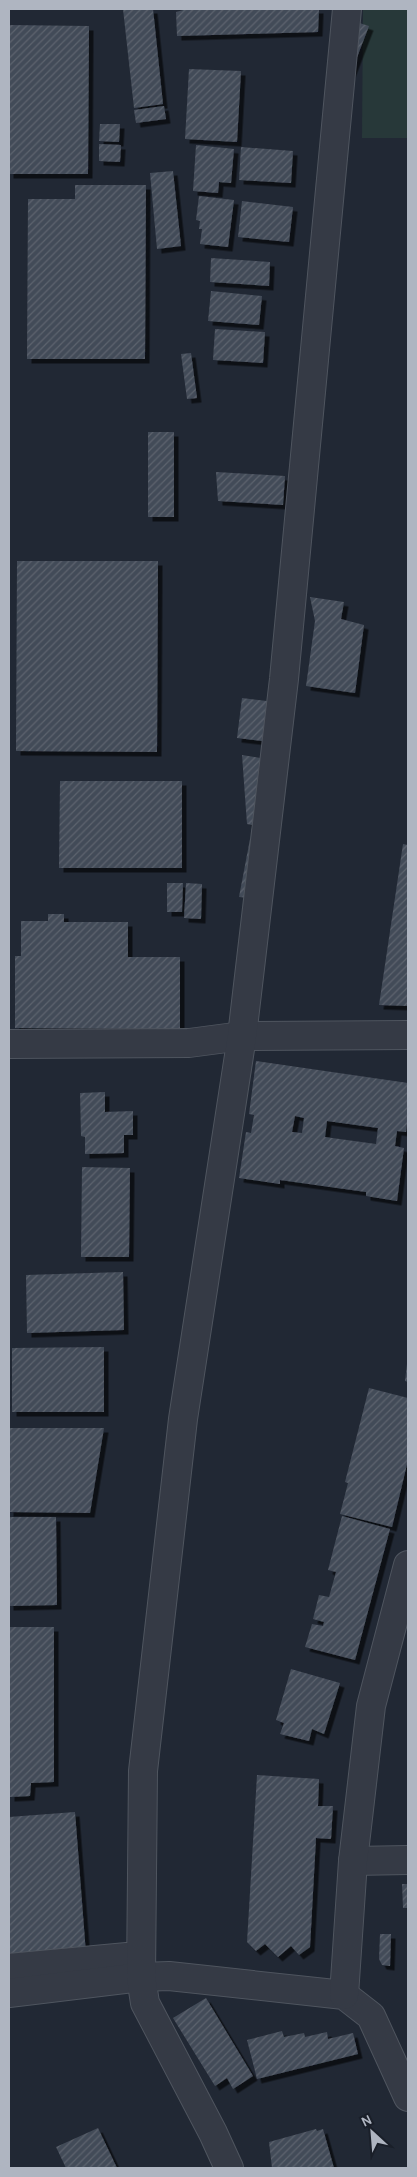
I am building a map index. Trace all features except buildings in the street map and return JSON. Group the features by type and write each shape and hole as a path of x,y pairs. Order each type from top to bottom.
{"street":[{"path":"229,2168 213,2133 145,2003 141,1977 143,1771 183,1419 242,1036 284,679 347,9"},
{"path":"9,1044 189,1043 242,1036 408,1035"},
{"path":"344,1996 353,1861 371,1706 408,1565"},
{"path":"353,1861 408,1860"},
{"path":"9,1968 127,1957 119,1967 9,1975"},
{"path":"9,1993 141,1977 169,1976 344,1996 371,2016 408,2097"}],"shaded area":[{"path":"363,9 408,9 408,138 362,138"}]}
